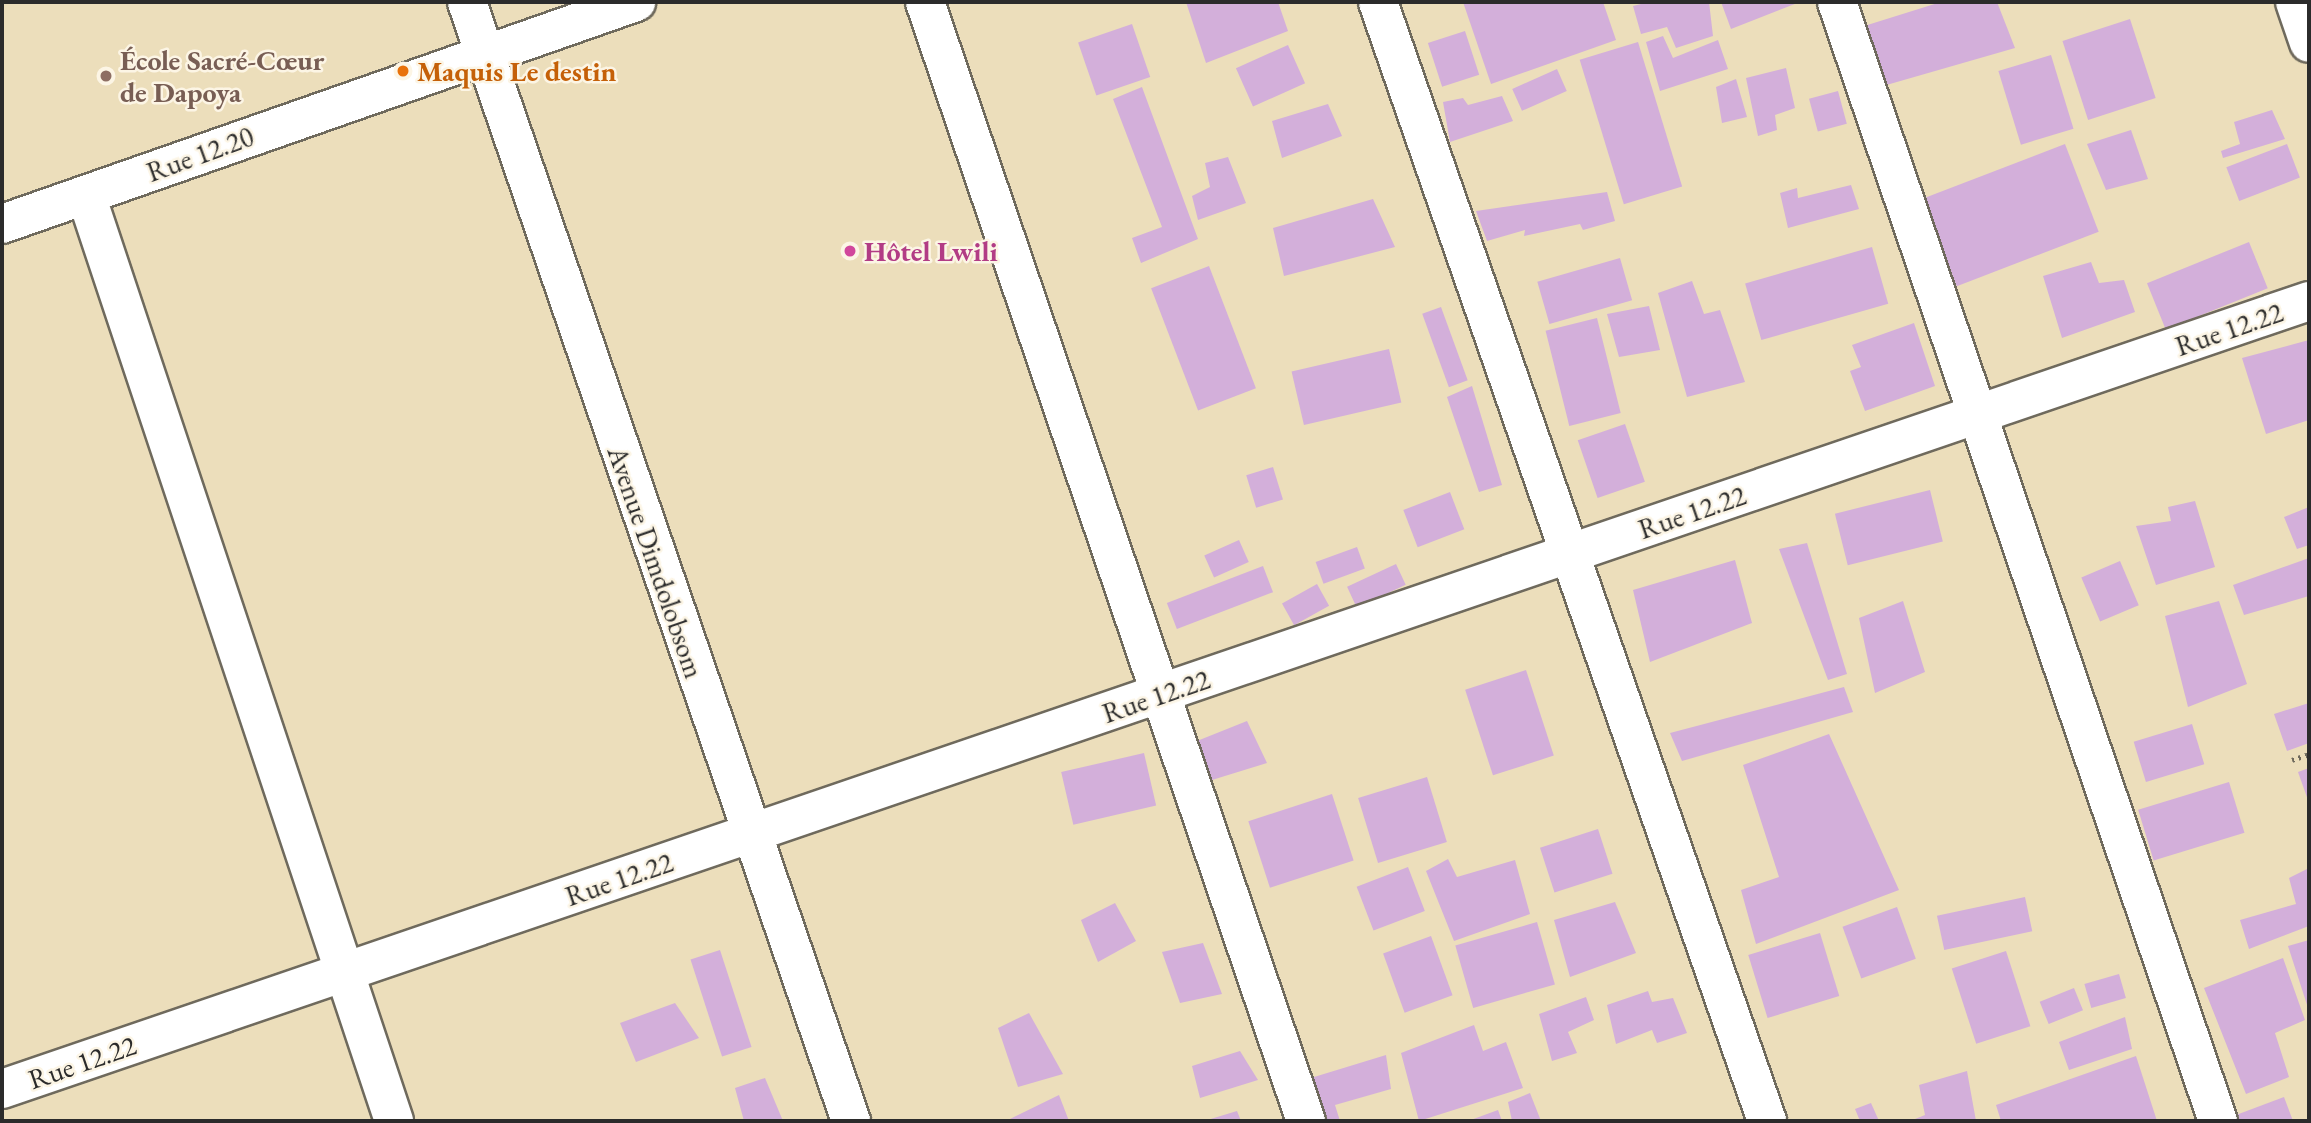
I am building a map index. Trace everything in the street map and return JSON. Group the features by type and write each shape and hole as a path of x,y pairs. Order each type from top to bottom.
{"street":[{"name":"Avenue Dimdolobsom","path":"467,2 749,834 851,1121"},
{"name":"Rue 12.20","path":"2,224 483,53 636,2"},
{"path":"925,2 1158,695 1306,1121"},
{"path":"1378,2 1767,1121"},
{"path":"1837,2 2218,1121"},
{"path":"2295,2 2309,43"},
{"path":"86,195 394,1121"},
{"name":"Rue 12.22","path":"2,1089 2309,301"}],"path":[{"path":"2292,760 2309,754"}],"building":[{"path":"1186,2 1278,2 1288,31 1206,63"},
{"path":"1463,2 1603,2 1616,40 1491,84"},
{"path":"1649,2 1709,2 1713,36 1676,48 1667,27 1641,34 1633,6"},
{"path":"1721,2 1800,2 1731,29"},
{"path":"1941,2 1997,2 2015,48 1883,86 1861,27"},
{"path":"2130,19 2156,98 2088,120 2062,41"},
{"path":"1132,24 1150,77 1096,96 1078,43"},
{"path":"1465,31 1479,75 1442,87 1428,43"},
{"path":"1663,36 1673,58 1718,40 1728,69 1660,91 1646,42"},
{"path":"1638,42 1682,186 1624,204 1580,60"},
{"path":"1288,45 1305,83 1253,107 1236,68"},
{"path":"2051,55 2074,129 2021,145 1998,71"},
{"path":"1786,68 1795,108 1775,115 1777,130 1758,136 1746,78"},
{"path":"1557,69 1567,91 1522,111 1512,89"},
{"path":"1736,79 1747,117 1722,123 1716,87"},
{"path":"1142,87 1198,239 1141,263 1132,238 1162,227 1113,99"},
{"path":"1838,91 1847,124 1818,132 1809,99"},
{"path":"1502,96 1513,121 1450,142 1443,102 1463,98 1468,105"},
{"path":"1328,104 1342,136 1282,158 1272,121"},
{"path":"2272,110 2285,139 2223,158 2221,151 2240,144 2234,122"},
{"path":"2131,130 2148,179 2106,190 2087,144"},
{"path":"2065,144 2099,232 1957,286 1923,198"},
{"path":"2287,144 2300,178 2239,201 2226,167"},
{"path":"1228,157 1246,203 1198,220 1192,196 1210,187 1205,163"},
{"path":"1851,185 1859,209 1788,228 1780,193 1797,188 1798,198"},
{"path":"1607,192 1615,221 1583,230 1580,224 1524,236 1525,230 1487,241 1476,211"},
{"path":"1373,199 1395,247 1284,276 1273,228"},
{"path":"2249,242 2268,288 2166,330 2147,283"},
{"path":"1872,247 1888,304 1761,340 1745,283"},
{"path":"1620,258 1632,300 1549,324 1537,282"},
{"path":"2091,262 2099,283 2124,280 2135,312 2062,338 2043,276"},
{"path":"1209,266 1256,388 1198,411 1151,288"},
{"path":"1692,281 1704,314 1720,310 1745,382 1687,397 1658,293"},
{"path":"1649,306 1660,350 1619,357 1607,314"},
{"path":"1441,307 1468,380 1449,387 1422,314"},
{"path":"1597,318 1621,413 1569,426 1546,331"},
{"path":"1914,323 1935,386 1865,411 1850,371 1861,367 1852,345"},
{"path":"2309,340 2309,420 2266,434 2242,358"},
{"path":"1389,349 1401,403 1304,425 1292,371"},
{"path":"1472,386 1502,485 1479,492 1447,397"},
{"path":"1625,424 1645,482 1598,498 1578,440"},
{"path":"1273,467 1283,500 1256,508 1246,475"},
{"path":"1930,490 1943,541 1848,565 1835,514"},
{"path":"1450,492 1464,529 1418,547 1403,510"},
{"path":"2195,501 2215,567 2156,585 2136,526 2171,521 2168,507"},
{"path":"2309,507 2309,545 2297,549 2284,517"},
{"path":"1239,540 1249,562 1214,577 1204,555"},
{"path":"1807,543 1847,674 1828,680 1779,549"},
{"path":"1357,547 1365,569 1324,584 1316,562"},
{"path":"2309,558 2309,596 2244,615 2233,585"},
{"path":"1735,560 1752,623 1650,662 1633,590"},
{"path":"2120,561 2139,605 2100,622 2081,577"},
{"path":"1396,564 1406,585 1357,608 1347,587"},
{"path":"1263,566 1273,592 1177,629 1167,603"},
{"path":"1317,584 1329,606 1294,625 1282,603"},
{"path":"1903,601 1925,672 1875,693 1859,618"},
{"path":"2219,601 2247,684 2188,707 2165,616"},
{"path":"1526,670 1554,756 1493,775 1465,690"},
{"path":"1844,687 1853,712 1682,761 1670,733"},
{"path":"2309,703 2309,743 2287,751 2274,714"},
{"path":"1247,721 1267,763 1199,784 1187,745"},
{"path":"2192,724 2204,764 2146,782 2134,742"},
{"path":"1829,734 1899,890 1756,944 1741,890 1779,877 1743,765"},
{"path":"1144,753 1156,806 1073,825 1061,772"},
{"path":"2309,768 2309,803 2298,772"},
{"path":"1427,777 1447,842 1378,863 1358,798"},
{"path":"2229,782 2244,833 2154,860 2138,810"},
{"path":"1332,794 1354,861 1270,888 1248,821"},
{"path":"1598,829 1613,874 1555,893 1540,848"},
{"path":"1448,859 1457,877 1515,860 1530,914 1454,941 1426,871"},
{"path":"1408,867 1425,911 1373,931 1357,887"},
{"path":"2309,868 2309,926 2249,949 2240,920 2296,904 2289,878"},
{"path":"2025,897 2032,931 1944,950 1937,916"},
{"path":"1615,902 1636,953 1570,977 1554,920"},
{"path":"1115,903 1136,941 1098,962 1081,920"},
{"path":"1897,907 1916,959 1861,979 1842,927"},
{"path":"1537,922 1555,984 1473,1008 1455,945"},
{"path":"1820,933 1839,996 1768,1018 1748,955"},
{"path":"1431,936 1453,995 1405,1013 1383,953"},
{"path":"2309,940 2309,1011 2288,946"},
{"path":"1203,943 1222,994 1180,1003 1162,952"},
{"path":"720,950 752,1047 722,1057 691,960"},
{"path":"2006,951 2030,1026 1976,1044 1952,969"},
{"path":"2283,958 2305,1020 2275,1033 2289,1077 2246,1094 2204,988"},
{"path":"2119,974 2126,998 2091,1008 2084,984"},
{"path":"2074,988 2083,1010 2049,1024 2040,1002"},
{"path":"1648,991 1652,1002 1673,998 1687,1033 1657,1043 1652,1030 1616,1044 1607,1005"},
{"path":"1586,997 1594,1020 1568,1032 1577,1053 1552,1061 1539,1014"},
{"path":"675,1003 699,1038 636,1062 620,1023"},
{"path":"1029,1013 1063,1074 1018,1087 998,1028"},
{"path":"2125,1017 2132,1049 2069,1070 2059,1042"},
{"path":"1474,1025 1483,1051 1506,1042 1523,1088 1419,1121 1401,1053"},
{"path":"1240,1051 1258,1080 1200,1098 1192,1066"},
{"path":"1386,1055 1391,1089 1335,1105 1340,1121 1314,1121 1301,1081"},
{"path":"2136,1056 2157,1121 2001,1121 1996,1105"},
{"path":"1967,1071 1976,1121 1910,1121 1925,1115 1919,1085"},
{"path":"765,1078 783,1121 744,1121 735,1088"},
{"path":"1530,1093 1541,1121 1512,1121 1508,1102"},
{"path":"1059,1095 1069,1121 1006,1121"},
{"path":"2284,1097 2293,1121 2220,1121"},
{"path":"1871,1103 1879,1121 1860,1121 1855,1109"},
{"path":"1498,1110 1502,1121 1468,1121"},
{"path":"1237,1111 1241,1121 1204,1121"}],"place":[{"name":"Maquis Le destin","path":"403,71"},
{"name":"École Sacré-Cœur de Dapoya","path":"106,76"},
{"name":"Hôtel Lwili","path":"850,251"}]}
